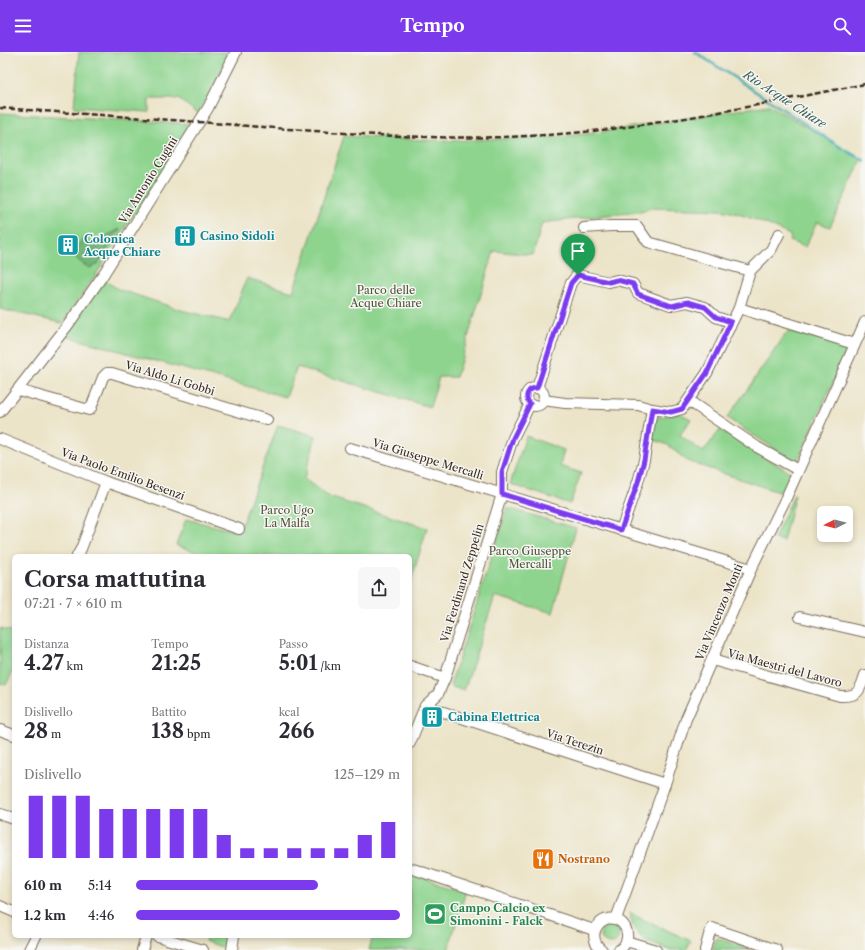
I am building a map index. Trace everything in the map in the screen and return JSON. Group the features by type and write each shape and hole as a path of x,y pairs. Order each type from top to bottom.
{"street":[{"name":"Via Antonio Cugini","path":"0,412 68,325 101,278 208,108 236,52"},
{"path":"584,228 637,226 648,242 750,271"},
{"path":"543,400 565,403 638,405 671,412 682,409 707,373 739,308 750,271 771,250 779,234"},
{"path":"537,388 571,283 578,275 609,282 617,280 633,284 638,294 672,306 688,302 705,307 716,317 731,322"},
{"path":"739,308 854,344"},
{"name":"Via Vincenzo Monti","path":"616,919 665,784 686,720 751,569 786,498 865,322"},
{"name":"Via Aldo Li Gobbi","path":"18,390 89,410 103,377 106,374 112,373 267,420"},
{"path":"533,388 537,388 542,391 544,396 543,400 536,406 530,404 526,396 533,388"},
{"path":"689,401 757,446 798,470"},
{"name":"Via Ferdinand Zeppelin","path":"425,706 438,694 445,678 502,494 502,472 513,438 530,404"},
{"path":"621,530 644,460 652,409"},
{"name":"Via Paolo Emilio Besenzi","path":"0,439 106,482 239,529"},
{"name":"Via Giuseppe Mercalli","path":"350,448 751,569"},
{"path":"78,554 106,482"},
{"path":"800,617 865,632"},
{"name":"Via Maestri del Lavoro","path":"712,660 840,696 857,694 862,686 865,675"},
{"path":"412,667 445,678"},
{"path":"412,738 425,706"},
{"name":"Via Terezin","path":"425,706 665,784"},
{"path":"0,730 12,734"},
{"path":"0,814 12,819"},
{"path":"412,869 594,930"},
{"path":"0,906 12,911"},
{"path":"602,950 594,941 594,930 597,925 605,919 616,919 627,930 626,941 624,946 619,950"},
{"path":"705,950 712,928 777,950"},
{"path":"29,950 35,938"},
{"path":"142,950 145,938"},
{"path":"165,938 203,950"},
{"path":"232,950 234,938"},
{"path":"626,941 656,950"}],"green space":[{"path":"79,52 231,52 198,113 178,99 149,99 149,112 74,107"},
{"name":"Parco delle Acque Chiare","path":"769,105 862,159 830,227 817,222 805,247 789,241 791,236 766,224 739,214 721,210 651,208 641,212 542,223 533,255 494,251 456,377 439,377 430,407 297,367 286,397 62,335 101,278 118,289 181,310 230,322 247,278 293,292 344,136 445,141 558,137 595,133"},
{"path":"0,113 192,124 136,214 133,215 97,273 63,322 66,324 0,309"},
{"path":"120,229 97,265 89,268 79,261 74,255 83,239 91,244"},
{"path":"788,331 847,345 848,349 798,460 795,462 727,418"},
{"path":"679,413 691,419 680,435 703,452 720,430 790,472 791,474 782,495 781,493 687,461 668,445 652,439 656,418"},
{"name":"Parco Ugo La Malfa","path":"278,425 316,436 304,479 329,497 427,528 412,578 412,554 201,554 176,545 186,519 239,532"},
{"path":"526,436 564,450 560,466 581,473 570,504 510,484"},
{"path":"794,495 783,541 774,539"},
{"name":"Parco Giuseppe Mercalli","path":"507,508 576,528 553,613 495,596 464,691 450,686"},
{"path":"0,628 12,631 12,673 6,685 0,683"},
{"name":"Campo Calcio ex Simonini - Falck","path":"412,874 466,891 448,950 369,950 372,938 412,938"},
{"path":"629,913 691,941 686,950 669,950 645,941 634,929"},
{"path":"610,926 616,929 619,935 616,941 610,944 604,941 601,935 604,929"},
{"path":"206,938 226,938 224,948 205,941"},
{"path":"717,938 751,950 712,950"}],"waterway":[{"name":"Rio Acque Chiare","path":"695,52 842,148 865,161"}],"railway":[{"path":"0,108 354,134 458,138 528,136 613,129 697,116 865,84"}],"place":[{"name":"Casino Sidoli","path":"185,236"},
{"name":"Colonica Acque Chiare","path":"68,245"},
{"name":"Cabina Elettrica","path":"432,717"},
{"name":"Nostrano","path":"543,859"},
{"name":"Campo Calcio ex Simonini - Falck","path":"435,914"}],"route":[{"path":"578,275 609,282 617,280 633,284 638,294 672,306 688,302 705,307 716,317 731,322 707,373 682,409 671,412 652,409 644,460 621,530 502,494 502,472 513,438 530,404 526,396 533,388 537,388 571,283 578,275"}]}
